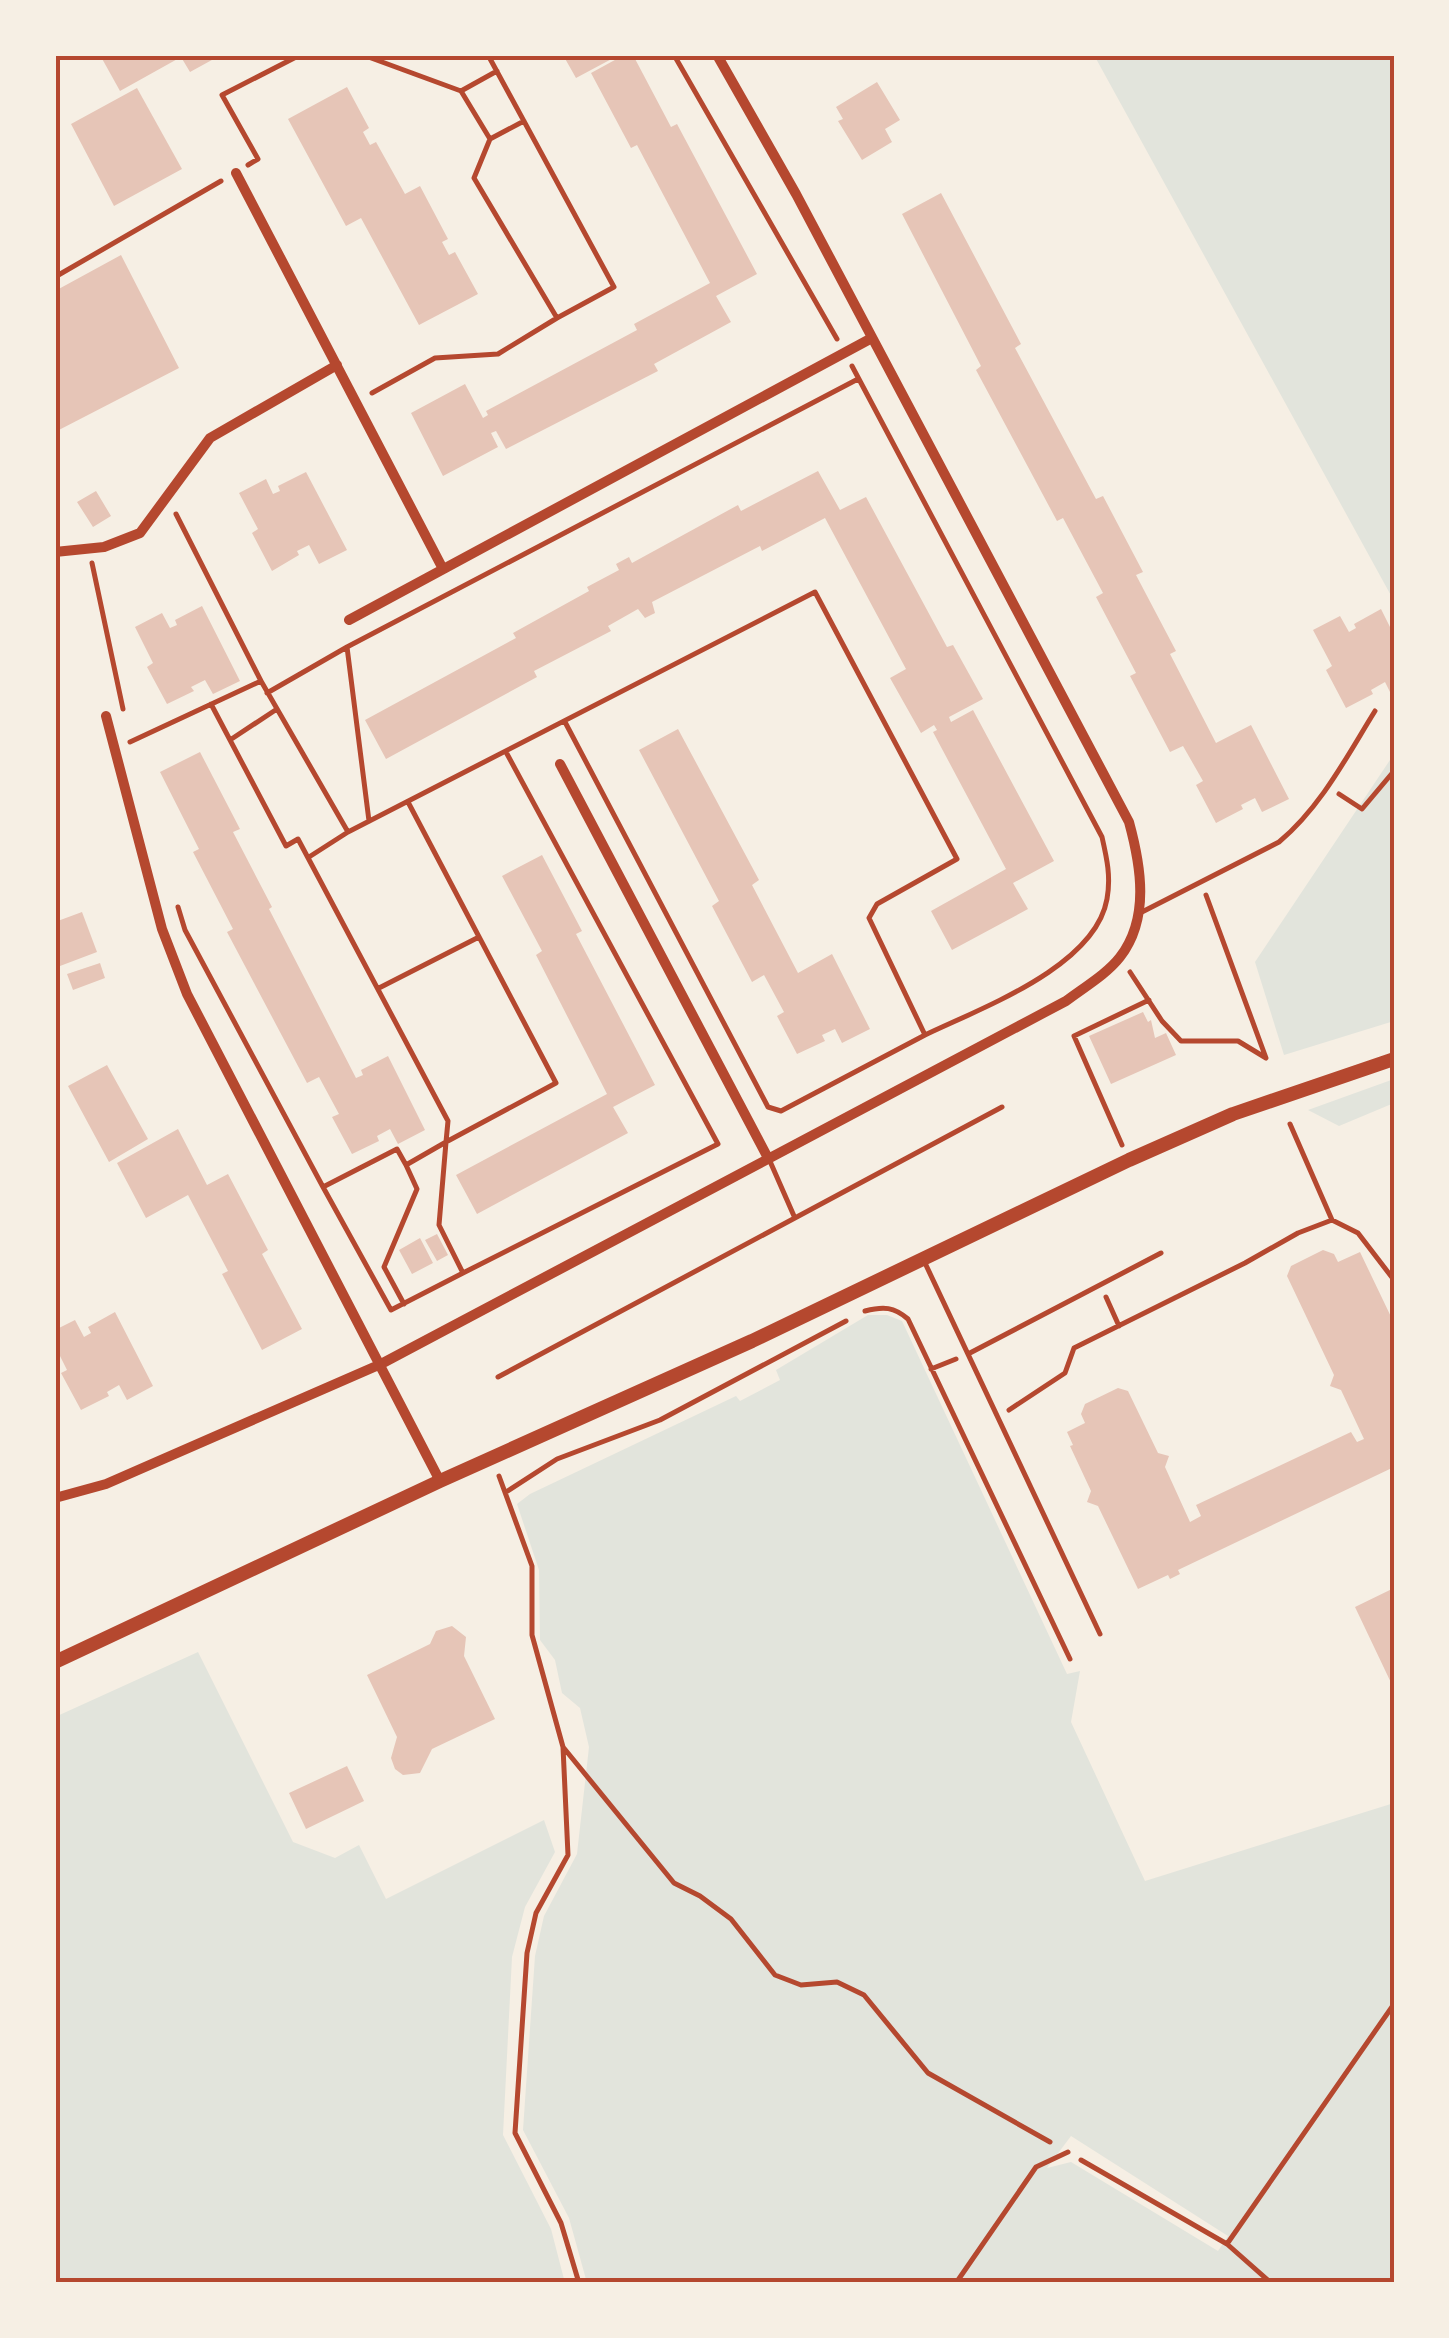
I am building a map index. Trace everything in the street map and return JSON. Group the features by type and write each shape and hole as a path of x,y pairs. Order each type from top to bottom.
{"street":[{"path":"55,1498 106,1484 381,1364 1066,1002 1120,957 1140,913 1139,858 1129,822 796,194 717,55"},
{"path":"236,173 443,570"},
{"path":"349,620 870,339"},
{"path":"55,552 124,542 140,534 210,438 337,365"},
{"path":"106,716 162,929 186,994 440,1481"},
{"path":"560,764 768,1158"},
{"path":"55,1662 923,1260 1129,1160 1233,1114 1394,1059"}],"lane":[{"path":"1140,913 1279,842 1297,827 1328,788 1375,711"},
{"path":"498,1376 1002,1107"},
{"path":"768,1158 794,1216"},
{"path":"968,1354 1161,1253"},
{"path":"923,1260 1100,1634"},
{"path":"956,2283 1036,2167 1068,2152"}],"path":[{"path":"55,63 56,55"},
{"path":"55,278 258,159 222,94 300,55"},
{"path":"363,55 461,91 490,139"},
{"path":"356,402 435,358 498,354 614,287 488,55"},
{"path":"565,722 768,1107 781,1110 1021,988 1064,961 1094,932 1107,902 1110,869 1102,838 845,352 674,55"},
{"path":"461,91 497,71"},
{"path":"524,121 490,139 474,178 557,318"},
{"path":"267,692 859,378"},
{"path":"168,498 261,681 348,832"},
{"path":"89,549 126,722"},
{"path":"308,857 348,832 814,592 958,859 878,904 869,918 925,1035"},
{"path":"346,648 369,822"},
{"path":"135,759 130,742 261,681"},
{"path":"211,704 286,846 298,839 448,1121 438,1225 463,1273"},
{"path":"230,740 277,710"},
{"path":"175,898 185,930 391,1310 718,1144 506,752"},
{"path":"1328,788 1362,809 1394,771"},
{"path":"406,1166 556,1083 408,802"},
{"path":"1120,957 1181,1040 1238,1041 1266,1058 1201,883"},
{"path":"378,988 479,937"},
{"path":"1114,1126 1074,1036 1148,1000"},
{"path":"1290,1124 1332,1220 1358,1232 1394,1280"},
{"path":"323,1187 397,1149 417,1189 384,1267 404,1304"},
{"path":"997,1416 1065,1373 1074,1348 1298,1233 1332,1220"},
{"path":"1100,1286 1119,1326"},
{"path":"506,1492 557,1459 660,1420 810,1343 860,1312 880,1307 896,1309 908,1319 1070,1658"},
{"path":"932,1369 968,1354"},
{"path":"492,1459 532,1566 532,1635 564,1747 568,1855 536,1913 527,1953 515,2133 562,2222 579,2283"},
{"path":"564,1747 674,1884 700,1896 731,1918 776,1975 801,1985 837,1982 864,1995 928,2073 1227,2244 1271,2283"},
{"path":"1227,2244 1394,2004"}],"shaded area":[{"path":"1094,55 1394,55 1394,601"},
{"path":"1394,754 1394,1021 1284,1055 1255,962"},
{"path":"1394,1079 1394,1103 1339,1126 1308,1110"},
{"path":"868,1315 887,1315 902,1321 1067,1674 1080,1671 1071,1722 1145,1881 1394,1803 1394,2283 587,2283 569,2218 523,2130 535,1956 544,1916 577,1854 589,1747 580,1708 562,1693 555,1660 540,1640 539,1570 517,1504 530,1494 736,1396 740,1401 780,1380 776,1370","holes":["1071,2136 1228,2236 1218,2251 1071,2162 1047,2168"]},
{"path":"198,1652 293,1842 335,1858 359,1845 386,1899 544,1820 555,1852 525,1907 512,1957 503,2135 551,2229 565,2283 55,2283 55,1717"}],"building":[{"path":"100,55 221,55 190,72 181,57 120,91"},
{"path":"563,55 619,55 576,78"},
{"path":"624,55 633,55 671,127 677,124 757,274 716,296 731,322 654,364 658,371 506,449 496,431 491,433 498,447 443,476 411,413 465,384 483,418 488,415 486,411 637,330 634,324 710,283 637,145 631,148 591,73"},
{"path":"877,82 900,120 885,129 892,142 862,160 838,121 843,119 836,107"},
{"path":"347,87 369,128 363,132 370,145 376,142 405,194 420,186 448,239 442,242 449,255 455,252 478,294 419,325 361,218 346,226 288,119"},
{"path":"137,88 182,169 114,206 71,124"},
{"path":"941,193 1021,344 1015,348 1096,499 1103,496 1143,572 1136,575 1176,651 1170,654 1216,743 1251,725 1289,799 1262,812 1255,798 1216,823 1196,785 1203,781 1183,746 1170,752 1130,676 1136,673 1096,597 1103,593 1063,518 1057,521 976,370 981,366 902,214"},
{"path":"121,255 179,368 55,432 55,291"},
{"path":"818,471 840,510 866,497 947,647 953,645 983,699 949,717 951,722 973,710 1054,861 1013,883 1028,909 952,950 931,911 1006,869 933,732 937,730 934,725 921,733 890,678 906,669 825,518 762,551 760,546 652,602 655,613 645,618 638,609 608,626 611,631 534,671 537,677 386,759 365,720 516,638 513,633 619,570 616,564 629,557 632,563 738,505 741,511"},
{"path":"306,472 347,550 319,564 309,545 272,571 252,533 258,529 239,493 266,479 273,494 280,491 278,486"},
{"path":"96,491 111,516 93,527 77,502"},
{"path":"202,606 240,681 213,694 205,680 191,687 194,691 167,704 147,667 153,663 135,627 162,613 170,628 177,625 175,620"},
{"path":"1381,609 1394,635 1394,700 1385,682 1371,690 1373,694 1346,708 1326,670 1332,666 1313,630 1340,616 1349,632 1356,628 1354,624"},
{"path":"678,729 759,880 752,885 798,973 832,954 870,1029 842,1043 835,1029 822,1035 825,1041 797,1054 777,1016 784,1012 764,975 752,982 712,906 719,901 639,750"},
{"path":"200,752 240,829 233,832 272,907 269,909 356,1078 363,1075 361,1070 388,1056 425,1130 398,1144 390,1129 377,1136 379,1141 352,1154 332,1117 339,1114 319,1077 307,1083 227,932 233,929 193,852 199,849 160,772"},
{"path":"542,855 582,931 576,934 655,1085 613,1107 628,1133 477,1214 456,1175 607,1094 536,955 542,951 502,876"},
{"path":"82,912 97,952 60,966 55,952 59,946 55,922"},
{"path":"100,963 105,978 73,990 67,974"},
{"path":"1143,1012 1148,1022 1151,1020 1155,1038 1166,1033 1176,1055 1111,1084 1089,1036"},
{"path":"107,1065 148,1139 109,1162 68,1086"},
{"path":"178,1129 207,1185 228,1174 268,1250 262,1254 302,1329 262,1350 222,1274 228,1271 188,1195 146,1218 117,1163"},
{"path":"437,1234 448,1255 437,1261 425,1240"},
{"path":"420,1238 433,1263 412,1274 399,1250"},
{"path":"1323,1250 1334,1254 1338,1262 1360,1252 1394,1323 1394,1467 1178,1570 1180,1574 1170,1579 1168,1575 1138,1589 1098,1506 1087,1502 1091,1491 1067,1432 1085,1423 1081,1414 1085,1404 1118,1388 1128,1391 1158,1453 1169,1456 1165,1467 1190,1522 1201,1516 1196,1505 1351,1432 1357,1442 1364,1439 1341,1390 1330,1386 1334,1375 1287,1276 1291,1266"},
{"path":"115,1312 153,1386 127,1400 119,1385 107,1392 109,1396 81,1410 61,1373 67,1370 55,1346 55,1330 75,1320 84,1337 91,1333 88,1327"},
{"path":"1394,1588 1394,1689 1355,1607"},
{"path":"452,1626 466,1637 464,1656 495,1719 432,1749 420,1773 403,1775 395,1769 391,1758 397,1737 367,1675 430,1644 436,1631"},
{"path":"347,1766 364,1801 306,1829 289,1793"}]}
